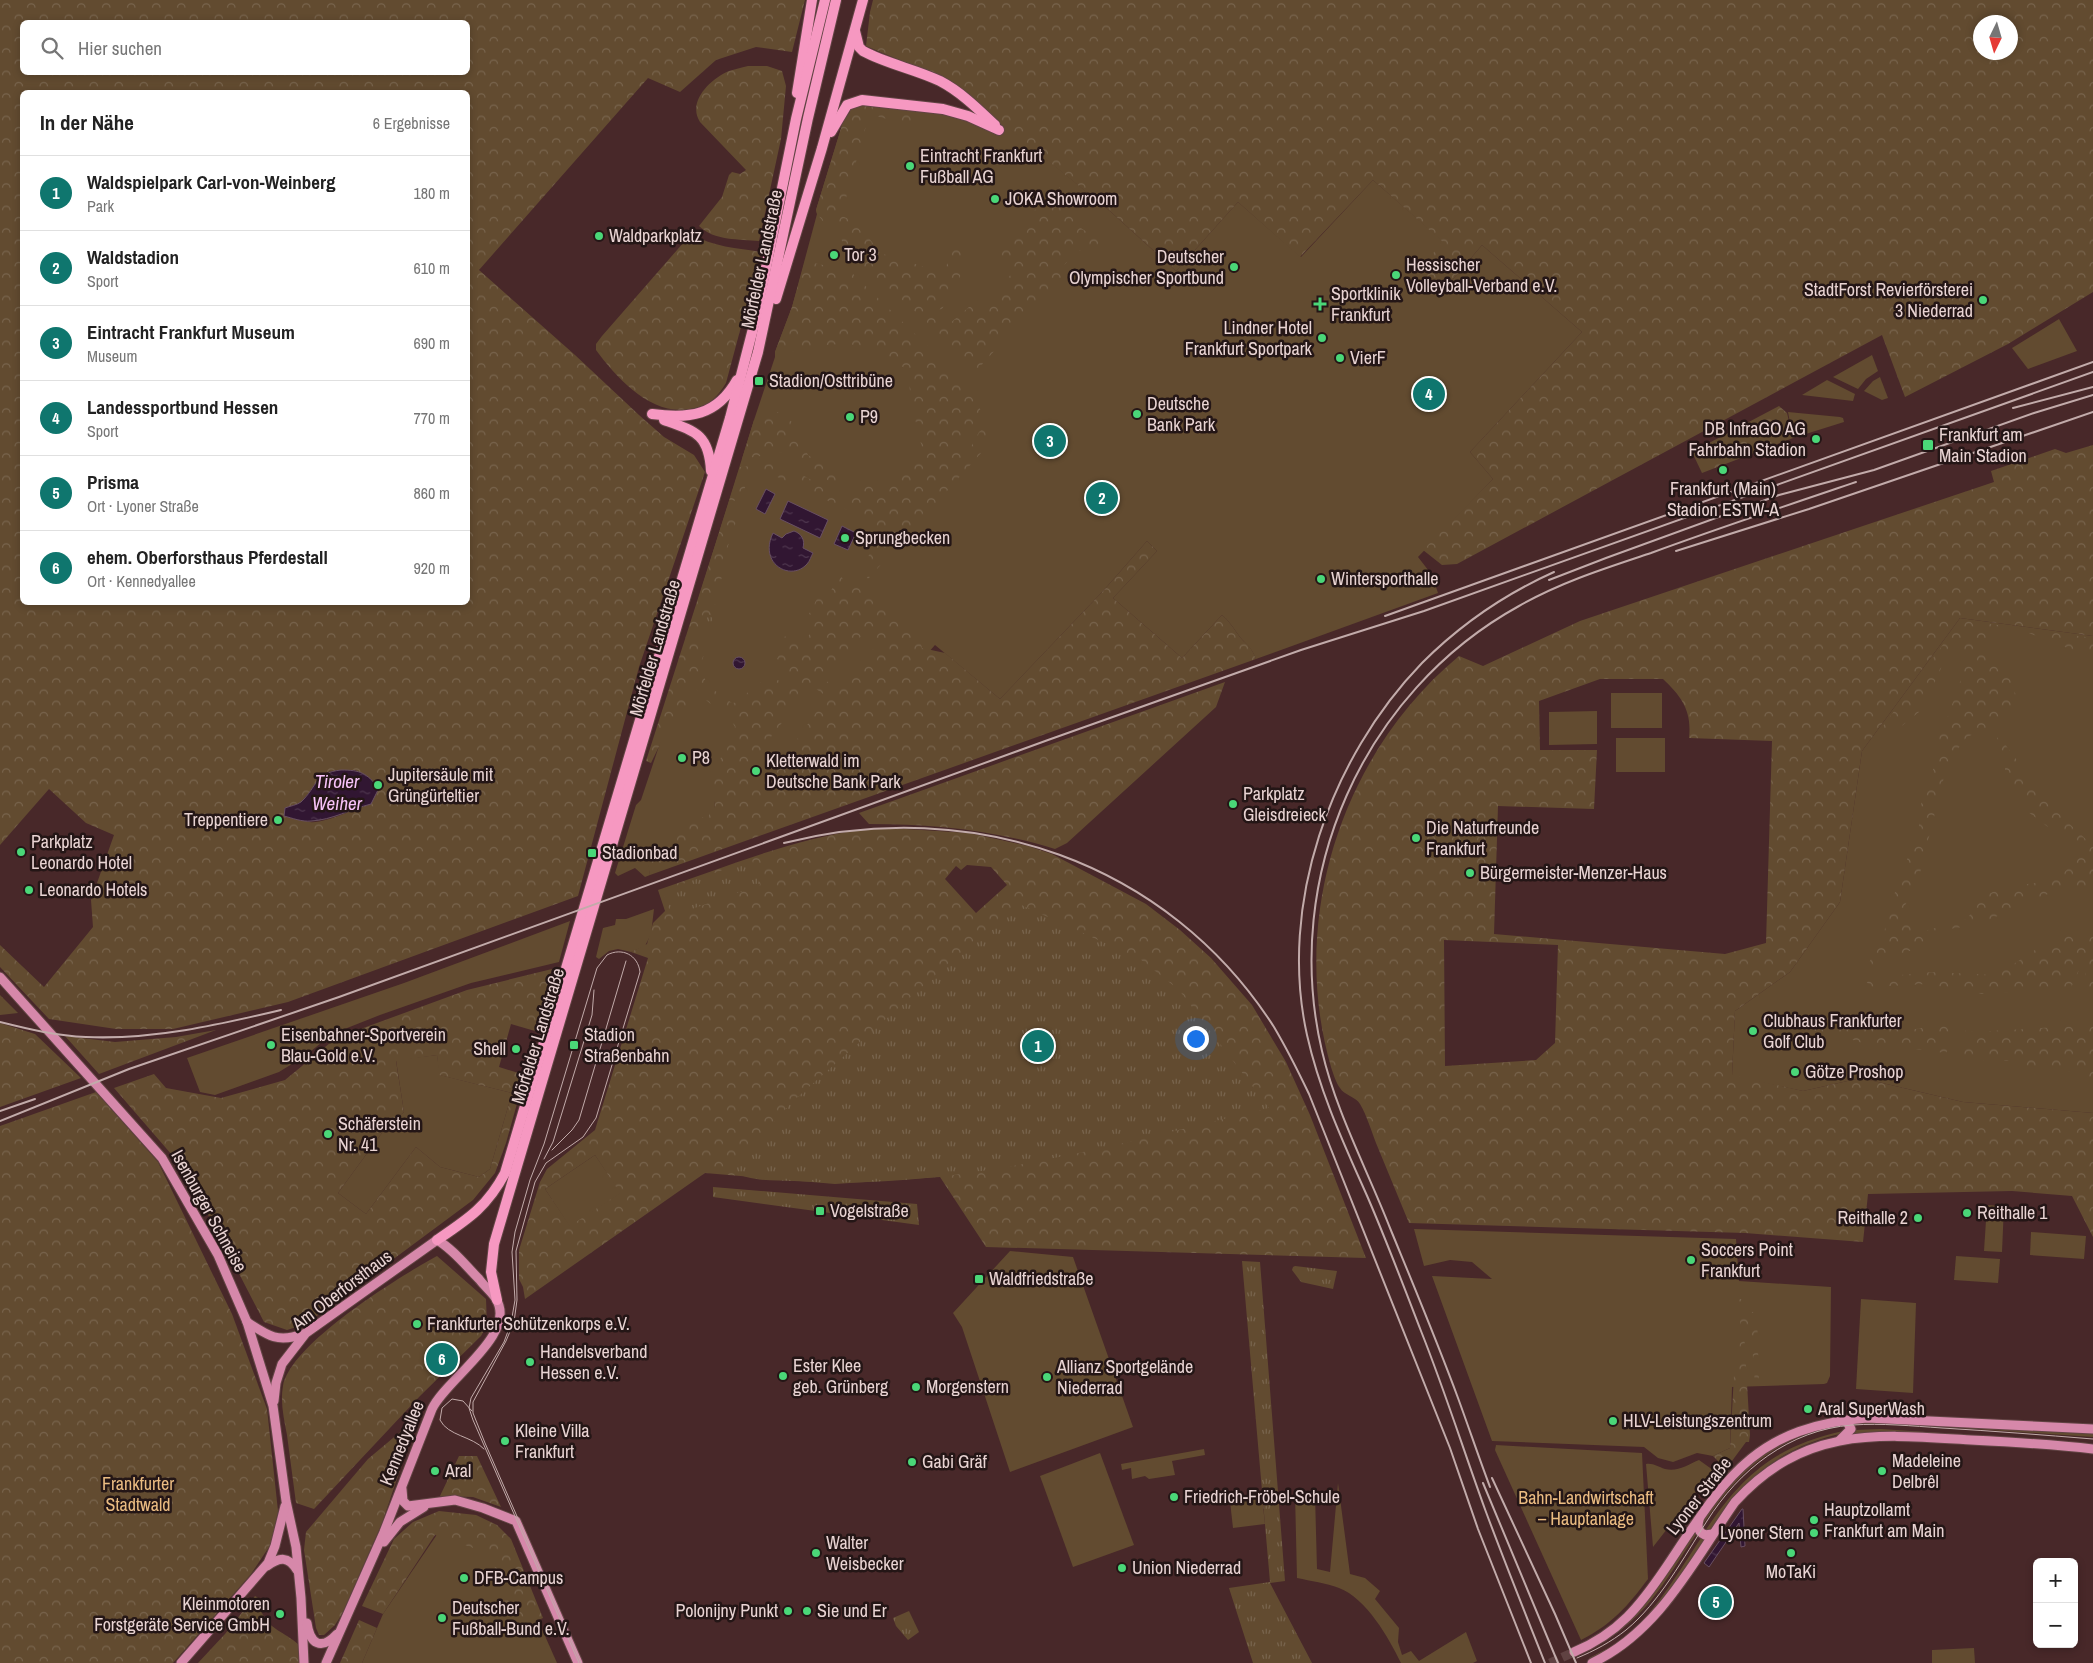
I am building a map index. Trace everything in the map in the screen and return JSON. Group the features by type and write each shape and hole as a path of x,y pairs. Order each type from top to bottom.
{"highway":[{"path":"796,119 797,83 812,0"},
{"name":"Mörfelder Landstraße","path":"437,1240 479,1210 495,1193 505,1173 712,479 743,368 764,281 796,119 825,0"},
{"name":"Mörfelder Landstraße","path":"497,1300 491,1268 499,1224 758,352 808,118 836,0"},
{"path":"758,352 782,283 863,0"},
{"path":"822,148 846,105 857,100 943,109 968,116 999,130 978,108 952,88 863,51 856,40 854,27"},
{"path":"712,479 709,454 701,437 689,428 652,414 683,417 701,413 722,399 743,368"}],"main road":[{"name":"Isenburger Schneise","path":"0,977 162,1158 218,1255 247,1322 273,1406 286,1501 295,1544 304,1663"},
{"path":"437,1240 451,1250 497,1300"},
{"name":"Am Oberforsthaus","path":"273,1406 276,1382 282,1364 306,1333 437,1240"},
{"name":"Kennedyallee","path":"326,1663 438,1398 495,1335 499,1320 497,1300"},
{"path":"247,1322 270,1336 281,1339 292,1338 306,1333"},
{"name":"Lyoner Straße","path":"1574,1652 1609,1634 1628,1618 1650,1591 1700,1517 1734,1473 1766,1446 1787,1435 1837,1420 1866,1418 2093,1429"},
{"path":"1837,1420 1847,1422 1851,1429 1838,1441"},
{"name":"Lyoner Straße","path":"1592,1663 1626,1642 1655,1618 1735,1502 1763,1474 1797,1454 1838,1441 1865,1437 1906,1436 2093,1449"},
{"path":"402,1487 403,1500 406,1506 450,1500 465,1502 516,1521 578,1663"},
{"path":"181,1663 265,1567 276,1546 286,1501"},
{"path":"372,1558 377,1555 385,1540 400,1522 428,1504"},
{"path":"1700,1517 1699,1530 1705,1535 1712,1534"},
{"path":"265,1567 277,1559 284,1558 292,1563 298,1572"},
{"path":"300,1591 312,1639 318,1643 326,1644 341,1631"}],"green space":[{"path":"0,0 805,0 792,52 756,47 716,60 680,92 648,78 479,270 664,437 694,455 705,472 639,667 578,896 288,1002 173,1029 116,1029 49,1019 0,967 0,945 44,987 93,927 91,900 114,835 86,823 49,789 0,845","holes":["356,770 371,804 324,821 316,822 307,821 285,808 300,803 327,772"]},
{"path":"873,0 2093,0 2093,292 2008,344 1905,397 1882,335 1457,564 1442,565 1423,550 1493,479 1470,452 1582,332 1482,245 1443,291 1419,269 1443,242 1373,180 1300,257 1238,202 1176,271 1111,212 950,81 866,46"},
{"path":"748,66 767,66 782,71 786,86 781,139 759,241 720,237 705,231 699,226 722,197 729,175 732,172 740,174 746,170 700,122 696,107 698,99 708,85 722,75"},
{"path":"869,104 951,114 989,130 998,119 1111,212 1176,271 1238,202 1301,257 1373,180 1444,242 1443,291 1482,245 1582,332 1470,452 1493,479 1418,557 1432,575 1438,593 1256,659 1229,621 1222,615 1182,658 1113,598 1157,551 1147,541 1104,590 1000,699 935,645 813,784 714,798 715,808 709,818 648,860 650,875 645,877 635,868 618,876 615,873 636,805 641,800 662,737 665,706 775,352 792,307 817,214 816,210 843,122 850,112 849,107"},
{"path":"869,104 911,110 916,127 876,116 868,119 841,216 856,221 859,229 869,238 880,253 944,273 954,243 967,249 959,281 942,309 929,311 948,325 969,307 985,307 1012,273 994,256 1057,185 1068,195 1074,219 1078,225 1088,232 1106,237 1104,243 1078,251 1063,266 1072,274 1030,314 1018,316 999,333 1005,339 978,369 890,289 859,266 845,249 837,229 833,225 826,225 817,214 816,210 843,122 850,112 849,107"},
{"path":"691,234 708,242 761,252 726,383 717,396 709,402 700,407 680,410 665,408 638,394 605,362 596,350 596,344"},
{"path":"805,261 850,271 972,389 982,414 970,428 960,455 966,456 979,432 987,425 990,433 990,443 868,579 861,566 875,547 866,542 875,523 756,467 741,495 733,502 730,515 736,522 721,567 723,575 711,603 720,606 715,617 704,613 695,638 708,645 700,665 707,685 732,703 742,702 742,697 769,676 786,684 790,675 780,671 784,663 777,659 785,636 804,645 817,619 809,614 820,593 828,597 839,574 849,586 856,578 922,634 920,639 922,648 945,653 1000,699 1104,590 1147,541 1157,551 1113,598 1182,658 1222,615 1249,647 1256,659 650,875 647,860 695,817 709,818 709,808 715,808 711,779 735,727 728,716 701,695 688,674 684,697 688,704 668,728 651,763 646,761 740,467 771,464 791,474 793,470 837,492 846,495 865,496 864,490 831,483 792,451 742,459 754,420 758,427 766,426 762,418 779,412 792,422 808,455 849,481 883,482 908,474 922,448 911,402 908,371 887,355 868,347 841,344 813,347 775,357 775,352 792,307","holes":["864,633 879,643 835,688 824,679","811,685 827,697 774,772 766,774 762,766 754,759"]},
{"path":"2059,319 2077,351 2028,369 2012,348"},
{"path":"1872,355 1878,371 1866,379 1858,389 1833,377"},
{"path":"1880,377 1888,398 1882,400 1864,391 1873,381"},
{"path":"1827,380 1855,394 1853,401 1802,395"},
{"path":"1779,406 1787,413 1793,438 1702,473 1692,452"},
{"path":"1788,412 1840,417 1843,418 1844,422 1793,438"},
{"path":"2093,445 2093,636 1960,618 1862,751 1840,902 1790,972 1735,1011 1732,1075 1803,1091 1861,1078 1963,1102 2093,1113 2093,1237 2072,1196 2012,1191 1868,1194 1863,1242 1745,1233 1409,1223 1367,1118 1358,1102 1342,1090 1337,1083 1331,1067 1319,1011 1316,954 1322,897 1335,842 1356,790 1384,740 1418,695 1459,656 1483,666 1580,621 1994,482 1991,471 2055,449 2066,453","holes":["1600,679 1663,679 1684,705 1689,720 1689,738 1772,741 1766,943 1725,954 1494,934 1498,806 1594,809 1597,750 1540,750 1539,701","1444,940 1558,945 1555,1043 1536,1060 1445,1066"]},
{"path":"706,615 713,618 707,632 700,629"},
{"path":"1960,618 2093,636 2093,1113 1963,1102 1861,1078 1803,1091 1732,1076 1735,1011 1790,972 1840,902 1862,751"},
{"path":"1961,620 2093,638 2093,655 2069,649 2021,631 2009,629 1996,628 1984,643 1990,663 2016,673 2013,689 2021,704 2005,720 1967,737 1954,754 1944,777 1917,885 1904,907 1909,925 1921,932 1967,919 1983,896 2003,888 2041,882 2063,874 2074,861 2077,849 2028,812 2020,792 2005,776 2005,762 1993,745 2000,734 2007,747 2054,809 2093,846 2093,885 2083,889 2048,894 1977,925 1949,929 1917,948 1879,963 1873,970 1876,981 1901,975 1931,972 1997,975 2038,948 2061,937 2093,930 2093,993 2087,992 2085,969 2080,968 2070,990 1982,994 1926,984 1871,987 1864,979 1865,970 1884,935 1887,914 1919,827 1919,810 1935,764 1940,732 1948,716 1961,679 1961,647 1949,646 1938,676 1919,712 1893,733 1878,733"},
{"path":"1225,682 1216,707 1067,843 1055,849 1009,837 963,829 869,824 859,813"},
{"path":"1611,693 1662,693 1662,728 1611,728"},
{"path":"1597,711 1597,744 1549,745 1549,712"},
{"path":"1616,738 1665,738 1665,772 1616,772"},
{"path":"900,829 969,833 1028,846 1052,854 1146,904 1180,930 1211,958 1252,1005 1286,1062 1310,1115 1366,1258 986,1247 940,1177 835,1184 705,1173 525,1299 523,1287 519,1279 519,1250 540,1182 547,1169 595,1130 648,958 631,952 647,944 653,923 665,911 658,890 758,855 809,840 860,830","holes":["967,865 991,867 1007,885 976,913 945,879 956,866 961,870","595,1155 620,1193 570,1226 545,1189"]},
{"path":"752,860 760,885 672,916 662,891"},
{"path":"1017,903 1140,959 1179,990 1269,1108 1093,1150 1033,1162 974,1172 914,1179 854,1182 769,1180 745,1177 731,1170 792,1102"},
{"path":"654,909 651,934 645,946 631,952 618,949 609,951 599,959 596,957 603,928 615,925 616,919 626,919"},
{"name":"Eisenbahner-Sportverein Blau-Gold e.V.","path":"570,921 559,962 471,983 380,1015 332,1034 305,1056 279,1072 215,1095 200,1092 187,1058 404,983"},
{"path":"552,969 535,1031 511,1024 499,1067 525,1075 506,1143 495,1173 473,1200 306,1324 287,1330 264,1322 214,1225 172,1155 114,1088 154,1074 166,1088 221,1098 285,1080 336,1038 467,990","holes":["437,1055 439,1075 512,1093 490,1169 479,1177 440,1167 416,1147 366,1214 338,1193 387,1126 404,1112 396,1061"]},
{"path":"0,995 18,1013 0,1015"},
{"path":"1818,1013 1853,1028 1871,1026 1892,1029 1916,1029 1942,1024 1946,1025 1948,1029 1950,1042 1946,1053 1889,1046 1871,1046 1841,1036 1819,1033 1808,1026 1807,1021 1812,1014"},
{"path":"0,1023 35,1034 81,1078 0,1107"},
{"path":"2093,1025 2093,1077 2089,1078 2077,1072 2035,1068 2012,1061 1986,1061 1961,1054 1962,1041 1966,1030 1973,1032"},
{"path":"216,1030 99,1074 65,1036 115,1042 176,1037"},
{"path":"437,1055 440,1075 512,1093 490,1169 479,1177 440,1167 416,1147 366,1214 338,1193 387,1126 404,1112 396,1060"},
{"name":"Frankfurter Stadtwald","path":"96,1092 158,1162 232,1314 267,1409 278,1511 271,1544 251,1574 173,1663 0,1663 0,1126"},
{"path":"595,1155 621,1193 570,1227 545,1189"},
{"path":"713,1187 917,1204 919,1225 713,1197"},
{"path":"1987,1205 2004,1206 2002,1252 1984,1251"},
{"path":"1414,1229 1736,1239 1739,1281 1831,1287 1830,1376 1827,1383 1824,1384 1732,1387 1730,1448 1713,1456 1697,1453 1673,1462 1658,1458 1644,1447 1492,1441 1432,1276 1492,1279 1472,1262 1450,1260 1424,1266"},
{"path":"2031,1232 2086,1236 2084,1259 2030,1255"},
{"name":"Allianz Sportgelände Niederrad","path":"1010,1251 1073,1257 1133,1427 1010,1472 962,1327 953,1313"},
{"path":"437,1256 486,1299 487,1325 481,1336 420,1396 314,1509 296,1503 282,1404 283,1386 290,1369 305,1350 349,1313 398,1279"},
{"path":"1956,1256 2000,1259 1998,1283 1954,1280"},
{"path":"1242,1261 1260,1262 1285,1581 1270,1583 1312,1663 1253,1663 1229,1588 1270,1582"},
{"path":"1295,1266 1337,1271 1333,1289 1301,1282 1292,1270"},
{"path":"1738,1299 1742,1299 1744,1310 1757,1313 1759,1382 1755,1384 1751,1332 1744,1331 1750,1435 1749,1442 1746,1442 1726,1469 1713,1456 1730,1448 1734,1375 1737,1373 1741,1330"},
{"path":"1861,1299 1916,1303 1913,1393 1856,1389"},
{"path":"418,1417 382,1523 342,1614 335,1625 324,1635 319,1635 316,1628 304,1550 306,1532 368,1459"},
{"path":"1868,1421 2093,1432 2093,1437 1901,1424 1853,1424"},
{"path":"1828,1427 1788,1442 1755,1464 1727,1492 1702,1526 1702,1522 1743,1468 1789,1438"},
{"path":"1881,1429 2088,1443 2088,1446 1852,1435 1854,1430"},
{"path":"1843,1431 1844,1433 1800,1447 1773,1462 1749,1482 1711,1530 1705,1531 1733,1493 1763,1465 1799,1445 1819,1437"},
{"name":"Bahn-Landwirtschaft – Hauptanlage","path":"1496,1445 1642,1453 1648,1579 1618,1614 1602,1628 1581,1640 1495,1450"},
{"path":"1204,1449 1205,1455 1172,1461 1175,1475 1149,1479 1145,1476 1132,1479 1131,1468 1122,1470 1121,1464"},
{"path":"1100,1453 1134,1545 1073,1567 1040,1476"},
{"path":"459,1456 477,1456 501,1507 473,1497 440,1496"},
{"path":"1699,1460 1713,1470 1653,1547 1646,1464 1674,1470"},
{"path":"1338,1483 1350,1574 1365,1578 1380,1591 1375,1599 1399,1628 1398,1642 1402,1655 1411,1651 1419,1661 1466,1632 1477,1661 1473,1663 1401,1663 1376,1620 1358,1600 1339,1588 1297,1578 1295,1493 1315,1495 1317,1569 1330,1572"},
{"path":"1262,1497 1265,1524 1233,1528 1230,1501"},
{"path":"439,1511 476,1515 497,1525 511,1539 543,1618 526,1625 514,1607 505,1603 491,1554 435,1535 383,1614 362,1606 394,1539 413,1522"},
{"path":"1697,1525 1697,1533 1650,1601 1623,1629 1585,1652 1584,1649 1616,1632 1635,1615"},
{"name":"DFB-Campus","path":"438,1533 503,1541 557,1663 362,1663 383,1614"},
{"path":"1701,1538 1706,1539 1672,1590 1643,1625 1614,1647 1590,1661 1589,1658 1620,1641 1640,1624 1668,1589"},
{"path":"255,1596 266,1602 261,1611 269,1623 299,1645 300,1663 198,1663 225,1634"},
{"path":"909,1611 919,1632 908,1640 896,1626 893,1618"},
{"path":"359,1620 377,1628 362,1663 340,1663"},
{"path":"1974,1648 1975,1663 1932,1663 1932,1650"}],"water":[{"path":"766,489 775,494 765,514 756,509"},
{"path":"788,501 828,520 820,538 780,519"},
{"name":"Sprungbecken","path":"842,526 856,533 848,550 834,544"},
{"path":"794,531 802,538 804,542 803,548 813,553 808,563 800,569 793,571 785,570 778,567 773,561 769,544 773,533 782,538"},
{"path":"737,657 741,657 745,663 741,669 737,669 733,665 733,661"},
{"name":"Tiroler Weiher","path":"341,770 363,773 379,788 371,804 319,820 304,821 284,816 285,808 301,802 321,777"},
{"path":"1742,1509 1745,1546 1741,1547 1739,1523 1709,1567 1704,1563"}],"tunnel":[{"path":"1550,1663 1574,1652"}],"tram line":[{"path":"579,1663 469,1408 471,1398 504,1342 511,1323 515,1300 512,1252 515,1232 530,1180 544,1144 597,968 607,955 624,952 633,957 639,966 640,972 596,1118 583,1137 546,1163 535,1182 516,1251 517,1300 514,1322 506,1341 473,1402 473,1413 485,1443 581,1663"},
{"path":"552,1150 579,1120 626,961"},
{"path":"544,1159 553,1142 592,1015 594,990"},
{"path":"472,1411 463,1401 452,1399 442,1408 440,1420 454,1433 473,1441 484,1449"},
{"path":"1577,1658 1596,1649 1626,1630 1649,1607 1670,1579 1720,1502 1734,1485 1768,1456 1787,1444 1807,1435 1829,1428 1874,1424 2093,1439"}],"railway":[{"path":"1385,616 2093,362"},
{"path":"0,1121 129,1069 339,997 1048,740 1301,650 1424,611 2093,372"},
{"path":"2013,408 2093,387"},
{"path":"1549,580 1779,495 1874,470 2034,413 2093,395"},
{"path":"1676,551 1809,509 2093,412"},
{"path":"1490,1487 1433,1334 1335,1096 1328,1074 1322,1051 1312,985 1314,920 1325,856 1347,796 1377,739 1417,687 1464,643 1535,597 1584,576 1856,482"},
{"path":"1545,1663 1486,1512 1430,1354 1382,1231 1333,1118 1319,1077 1307,1035 1300,986 1300,935 1306,885 1319,836 1338,788 1361,743 1389,701 1422,663 1468,623 1501,600 1554,572"},
{"path":"784,843 854,830 925,828 993,836 1059,855 1122,883 1179,921 1230,969 1274,1027 1309,1094 1450,1448 1478,1529 1531,1663"},
{"path":"0,1022 64,1035 86,1037 135,1036 185,1030 281,1010"},
{"path":"0,1111 35,1099"},
{"path":"1492,1478 1576,1663"},
{"path":"1483,1483 1558,1663"}],"place":[{"name":"Eintracht Frankfurt Fußball AG","path":"910,166"},
{"name":"JOKA Showroom","path":"995,199"},
{"name":"Waldparkplatz","path":"599,236"},
{"name":"Tor 3","path":"834,255"},
{"name":"Deutscher Olympischer Sportbund","path":"1234,267"},
{"name":"Hessischer Volleyball-Verband e.V.","path":"1396,275"},
{"name":"StadtForst Revierförsterei 3 Niederrad","path":"1983,300"},
{"name":"Sportklinik Frankfurt","path":"1320,304"},
{"name":"Lindner Hotel Frankfurt Sportpark","path":"1322,338"},
{"name":"VierF","path":"1340,358"},
{"name":"Stadion/Osttribüne","path":"759,381"},
{"name":"Landessportbund Hessen","path":"1429,394"},
{"name":"Deutsche Bank Park","path":"1137,414"},
{"name":"P9","path":"850,417"},
{"name":"DB InfraGO AG Fahrbahn Stadion","path":"1816,439"},
{"name":"Eintracht Frankfurt Museum","path":"1050,441"},
{"name":"Frankfurt am Main Stadion","path":"1928,445"},
{"name":"Frankfurt (Main) Stadion ESTW-A","path":"1723,470"},
{"name":"Waldstadion","path":"1102,498"},
{"name":"Sprungbecken","path":"845,538"},
{"name":"Wintersporthalle","path":"1321,579"},
{"name":"P8","path":"682,758"},
{"name":"Kletterwald im Deutsche Bank Park","path":"756,771"},
{"name":"Jupitersäule mit Grüngürteltier","path":"378,785"},
{"name":"Parkplatz Gleisdreieck","path":"1233,804"},
{"name":"Treppentiere","path":"278,820"},
{"name":"Die Naturfreunde Frankfurt","path":"1416,838"},
{"name":"Parkplatz Leonardo Hotel","path":"21,852"},
{"name":"Stadionbad","path":"592,853"},
{"name":"Bürgermeister-Menzer-Haus","path":"1470,873"},
{"name":"Leonardo Hotels","path":"29,890"},
{"name":"Clubhaus Frankfurter Golf Club","path":"1753,1031"},
{"name":"Eisenbahner-Sportverein Blau-Gold e.V.","path":"271,1045"},
{"name":"Stadion Straßenbahn","path":"574,1045"},
{"name":"Waldspielpark Carl-von-Weinberg","path":"1038,1046"},
{"name":"Shell","path":"516,1049"},
{"name":"Götze Proshop","path":"1795,1072"},
{"name":"Schäferstein Nr. 41","path":"328,1134"},
{"name":"Vogelstraße","path":"820,1211"},
{"name":"Reithalle 1","path":"1967,1213"},
{"name":"Reithalle 2","path":"1918,1218"},
{"name":"Soccers Point Frankfurt","path":"1691,1260"},
{"name":"Waldfriedstraße","path":"979,1279"},
{"name":"Frankfurter Schützenkorps e.V.","path":"417,1324"},
{"name":"ehem. Oberforsthaus Pferdestall","path":"442,1359"},
{"name":"Handelsverband Hessen e.V.","path":"530,1362"},
{"name":"Ester Klee geb. Grünberg","path":"783,1376"},
{"name":"Allianz Sportgelände Niederrad","path":"1047,1377"},
{"name":"Morgenstern","path":"916,1387"},
{"name":"Aral SuperWash","path":"1808,1409"},
{"name":"HLV-Leistungszentrum","path":"1613,1421"},
{"name":"Kleine Villa Frankfurt","path":"505,1441"},
{"name":"Gabi Gräf","path":"912,1462"},
{"name":"Aral","path":"435,1471"},
{"name":"Madeleine Delbrêl","path":"1882,1471"},
{"name":"Friedrich-Fröbel-Schule","path":"1174,1497"},
{"name":"Hauptzollamt Frankfurt am Main","path":"1814,1520"},
{"name":"Lyoner Stern","path":"1814,1533"},
{"name":"Walter Weisbecker","path":"816,1553"},
{"name":"MoTaKi","path":"1791,1553"},
{"name":"Union Niederrad","path":"1122,1568"},
{"name":"DFB-Campus","path":"464,1578"},
{"name":"Prisma","path":"1716,1602"},
{"name":"Polonijny Punkt","path":"788,1611"},
{"name":"Sie und Er","path":"807,1611"},
{"name":"Kleinmotoren Forstgeräte Service GmbH","path":"280,1614"},
{"name":"Deutscher Fußball-Bund e.V.","path":"442,1618"}]}
